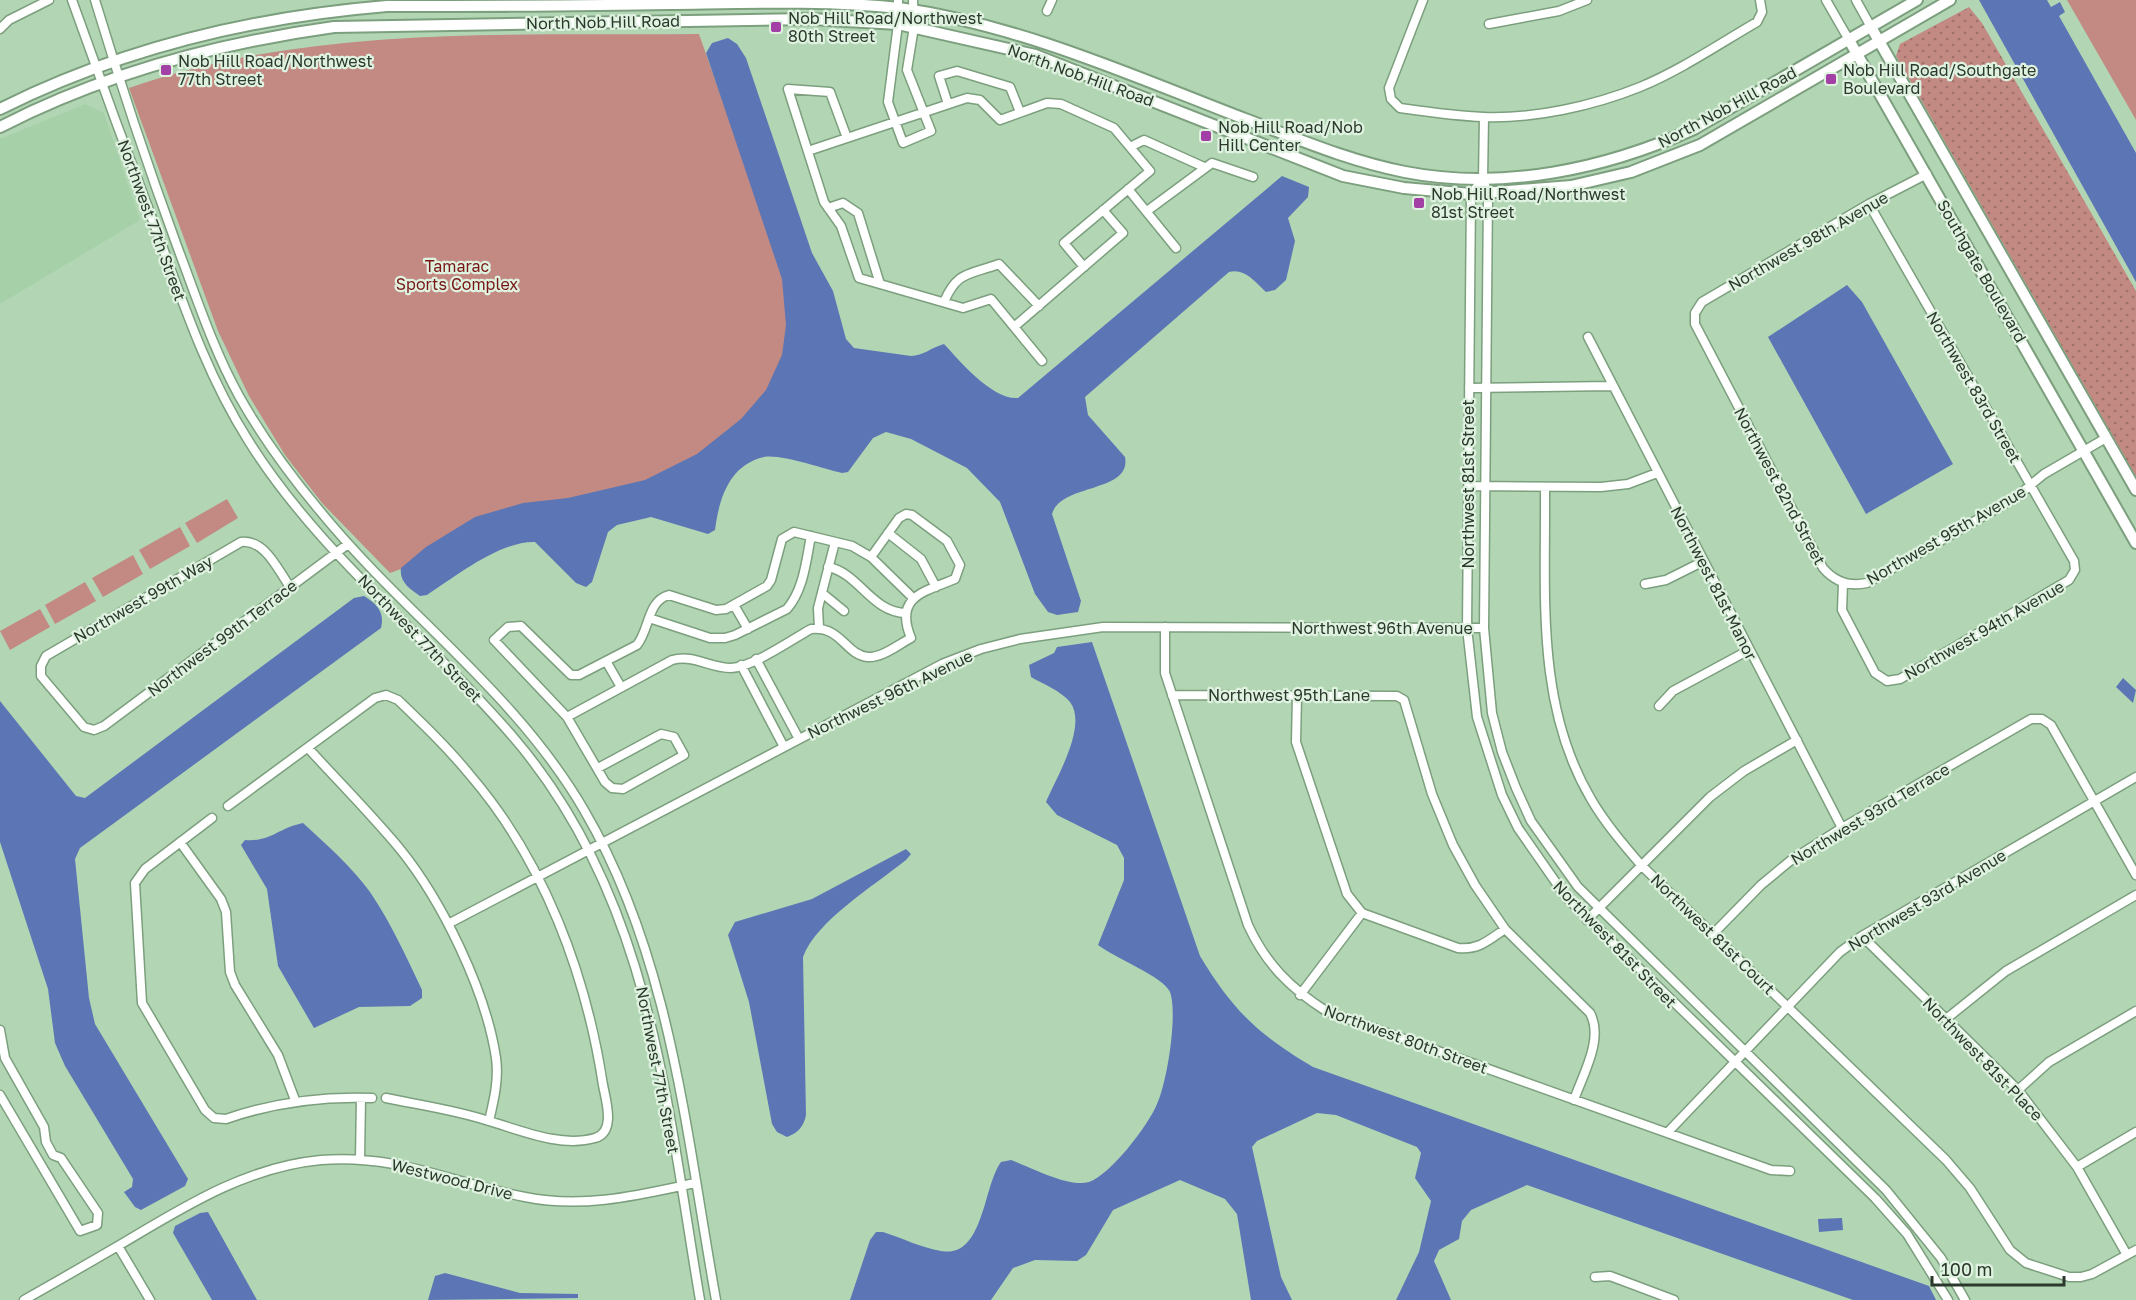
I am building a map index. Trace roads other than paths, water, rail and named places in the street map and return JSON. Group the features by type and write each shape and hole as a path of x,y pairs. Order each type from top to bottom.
{"main road":[{"name":"North Nob Hill Road","path":"0,109 113,60 198,35 274,19 387,6 785,2 898,4 914,6 1073,52 1343,157 1407,173 1483,179 1570,170 1612,161 1655,146 1694,129 1917,0"},
{"name":"North Nob Hill Road","path":"0,127 101,81 117,76 226,46 334,27 811,19 898,24 1035,55 1343,176 1404,188 1488,194 1570,186 1662,162 1700,145 1950,0"},
{"name":"Southgate Boulevard","path":"1871,27 2136,490"},
{"name":"Southgate Boulevard","path":"1848,40 1927,174 2136,543"}],"street":[{"path":"0,29 9,20 49,0"},
{"name":"Northwest 77th Street","path":"72,0 186,313 225,400 263,465 337,553 470,687 517,740 543,774 590,849 620,919 640,976 655,1037 700,1300"},
{"name":"Northwest 77th Street","path":"95,0 117,76 200,308 222,363 257,428 301,488 348,544 480,677 528,730 567,783 601,843 633,912 654,972 669,1034 716,1300"},
{"path":"1047,11 1052,0"},
{"path":"1423,0 1389,88 1391,99 1400,108 1484,117 1540,112 1590,103 1640,87 1678,68 1757,22 1762,12 1760,0"},
{"path":"1489,24 1559,11 1587,0"},
{"name":"Southgate Boulevard","path":"1827,0 1848,40"},
{"name":"Southgate Boulevard","path":"1856,0 1871,27"},
{"path":"898,4 898,24 888,102 903,143 931,131 908,70 914,27 914,6"},
{"path":"948,104 939,76 957,71 1010,87 1020,112"},
{"path":"847,138 830,92 788,89 828,208 841,226 859,278 963,308 991,299 1042,361"},
{"path":"808,151 967,98 980,100 1000,120 1047,103 1061,104 1114,128 1150,171 1064,243 1084,267"},
{"name":"Northwest 81st Street","path":"1484,117 1483,179 1488,194 1484,628 1492,712 1502,752 1516,788 1532,821 1554,856 1599,908 1886,1190 1941,1258 1965,1300"},
{"path":"1130,147 1144,140 1204,167"},
{"path":"1147,211 1204,167 1219,164 1253,177"},
{"name":"Northwest 98th Avenue","path":"1695,313 1702,302 1869,204 1927,174"},
{"path":"1471,194 1483,179"},
{"path":"1128,189 1176,248"},
{"name":"Northwest 81st Street","path":"1471,194 1467,628 1477,717 1502,795 1518,828 1542,866 1587,920 1875,1198 1907,1234 1948,1300"},
{"path":"828,208 843,202 858,213 880,284"},
{"name":"Northwest 83rd Street","path":"1869,204 2074,561 2075,570"},
{"path":"1014,327 1123,233 1103,210"},
{"path":"944,302 952,284 957,279 999,264 1039,306"},
{"name":"Northwest 82nd Street","path":"1695,313 1695,324 1822,568 1831,577 1843,583"},
{"name":"Northwest 81st Manor","path":"1588,337 1611,386 1842,828"},
{"path":"1469,388 1611,386"},
{"name":"Northwest 95th Avenue","path":"1843,583 1854,586 1867,583 2015,498 2044,474 2106,438"},
{"path":"1469,486 1545,488 1619,485 1657,473"},
{"name":"Northwest 81st Court","path":"1545,488 1546,647 1551,693 1561,732 1591,799 1611,830 1641,865 1946,1160 1970,1188 2010,1250 2026,1263 2068,1277 2092,1274 2127,1255"},
{"path":"567,717 672,660 682,657 691,657 720,667 741,665 811,629 819,628 833,631 860,654 868,657 880,654 911,638 905,621 907,607 914,598 955,579 960,565 947,541 912,515 906,514 888,533 871,557"},
{"path":"598,768 661,734 674,737 684,755 623,789 612,788 598,768 567,717 494,640 508,627 521,626 571,675 579,675 637,645 643,638 655,602 669,595 716,610 734,605 767,586 771,580 782,539 794,532 852,546 871,557 914,598"},
{"path":"888,533 921,559 936,587"},
{"path":"650,618 710,638 735,636 787,609 796,597 811,536"},
{"name":"Northwest 99th Way","path":"94,730 84,727 42,676 41,666 46,656 241,542 252,541 260,546 290,587"},
{"path":"819,628 818,608 835,542"},
{"name":"Northwest 99th Terrace","path":"94,730 104,726 348,544"},
{"path":"1646,584 1666,580 1704,561"},
{"path":"828,567 842,574 884,608 906,613"},
{"name":"Northwest 94th Avenue","path":"1843,583 1842,610 1875,673 1887,681 1900,679 2069,580 2075,570"},
{"path":"822,593 844,611"},
{"path":"734,605 748,629"},
{"name":"Northwest 96th Avenue","path":"448,924 922,674 981,649 1062,631 1103,627 1484,628"},
{"name":"Northwest 80th Street","path":"1165,627 1165,673 1248,925 1259,949 1274,970 1300,995 1326,1011 1574,1101 1668,1132 1771,1170 1790,1171"},
{"path":"1659,706 1672,691 1749,650"},
{"path":"756,659 799,739"},
{"path":"606,661 621,687"},
{"path":"741,665 784,747"},
{"path":"756,695 771,688"},
{"path":"228,806 375,698 386,695 398,700 472,776 507,825 538,878 565,938 584,994 598,1049 609,1120 605,1131 596,1138 565,1140 524,1134 489,1120 386,1098"},
{"name":"Northwest 95th Lane","path":"1172,695 1397,696 1404,700 1409,708 1418,750 1432,794 1453,844 1475,885 1505,929"},
{"path":"1297,696 1296,741 1347,894 1362,913 1458,948 1472,950 1484,945 1505,929 1590,1013 1596,1024 1596,1037 1574,1101"},
{"name":"Northwest 93rd Terrace","path":"1713,934 1783,867 1842,828 2031,720 2042,719 2051,725 2094,802"},
{"path":"1587,920 1710,797 1744,771 1797,740"},
{"path":"308,748 400,849 448,924 486,1015 497,1059 496,1091 489,1120"},
{"name":"Northwest 93rd Avenue","path":"1668,1132 1840,952 1862,936 2136,777"},
{"path":"2094,802 2136,875"},
{"path":"212,818 139,875 135,883 142,1002 205,1110 214,1118 226,1119 295,1100 330,1096 372,1098"},
{"path":"180,842 221,899 226,912 230,972 235,985 278,1055 295,1100"},
{"path":"1946,1019 2006,971 2136,895"},
{"path":"1300,995 1362,913"},
{"name":"Northwest 81st Place","path":"1862,936 2018,1090 2077,1167 2127,1255"},
{"path":"2018,1090 2049,1062 2136,1011"},
{"path":"0,1030 5,1058 44,1128 46,1142 53,1155 61,1158 98,1213 97,1225 80,1231 0,1095"},
{"path":"360,1160 361,1098"},
{"path":"2077,1167 2136,1132"},
{"name":"Westwood Drive","path":"24,1300 184,1206 255,1174 321,1160 398,1163 526,1198 568,1202 611,1201 695,1183"},
{"path":"118,1246 150,1300"},
{"path":"2127,1255 2136,1250"},
{"path":"1595,1277 1610,1276 1674,1300"}],"water":[{"path":"1979,0 2047,0 2051,7 2060,2 2065,12 2059,16 2136,153 2136,282"},
{"path":"728,38 737,44 746,58 812,253 833,291 846,339 854,348 911,356 920,355 944,344 977,378 998,393 1008,397 1018,398 1282,176 1309,187 1308,197 1288,218 1295,241 1286,280 1275,290 1266,292 1245,274 1229,272 1085,397 1088,415 1125,457 1124,469 1118,477 1068,497 1058,504 1052,514 1081,601 1078,612 1057,615 1048,612 1035,594 1000,502 967,468 911,439 886,432 873,438 848,472 842,473 781,458 764,457 752,461 734,475 723,495 715,530 708,534 651,517 617,525 608,532 592,582 586,587 576,583 535,542 522,543 493,553 427,595 420,596 403,581 401,568 426,547 475,517 523,503 568,498 645,480 697,454 741,419 766,390 782,355 786,325 782,279 706,53 712,43"},
{"path":"1847,285 1862,302 1953,464 1866,514 1768,337"},
{"path":"364,596 379,609 382,617 381,628 80,848 75,859 89,998 95,1024 188,1179 185,1186 141,1210 135,1207 124,1192 132,1187 133,1179 65,1066 55,1043 48,989 0,842 0,701 76,796 85,798 354,598"},
{"path":"1092,642 1200,956 1236,1007 1277,1044 1313,1067 1929,1286 1936,1300 1853,1300 1527,1185 1471,1210 1462,1221 1459,1239 1439,1250 1434,1261 1451,1300 1396,1300 1419,1252 1431,1201 1415,1178 1421,1153 1417,1147 1336,1115 1317,1113 1257,1141 1252,1147 1281,1277 1292,1300 1251,1300 1237,1214 1225,1199 1180,1180 1113,1210 1086,1255 1077,1261 1035,1260 1013,1268 991,1300 850,1300 870,1240 876,1232 883,1232 934,1250 955,1250 966,1244 974,1233 1001,1162 1011,1160 1061,1180 1089,1182 1098,1178 1128,1149 1152,1113 1161,1094 1168,1065 1172,1032 1170,992 1166,986 1149,974 1098,945 1124,880 1124,858 1117,845 1057,815 1046,802 1073,738 1075,712 1070,702 1062,694 1031,677 1029,665 1054,653 1057,647"},
{"path":"2123,678 2136,690 2133,703 2116,687"},
{"path":"303,823 355,874 385,916 422,990 422,998 410,1006 359,1007 314,1028 278,966 267,889 241,845 245,840 262,839"},
{"path":"906,849 911,854 906,860 833,917 820,930 803,957 806,1115 800,1129 787,1137 777,1132 772,1124 749,1002 728,935 735,922 812,899"},
{"path":"208,1212 257,1300 212,1300 173,1233 175,1226 200,1213"},
{"path":"1842,1218 1843,1230 1819,1232 1818,1219"},
{"path":"445,1273 520,1293 578,1294 578,1298 428,1300 435,1276"}],"place":[{"name":"Nob Hill Road/Northwest 80th Street","path":"776,27"},
{"name":"Nob Hill Road/Northwest 77th Street","path":"166,70"},
{"name":"Nob Hill Road/Southgate Boulevard","path":"1831,79"},
{"name":"Nob Hill Road/Nob Hill Center","path":"1206,136"},
{"name":"Nob Hill Road/Northwest 81st Street","path":"1419,203"}],"park label":[{"name":"Tamarac Sports Complex","path":"457,275"}]}
